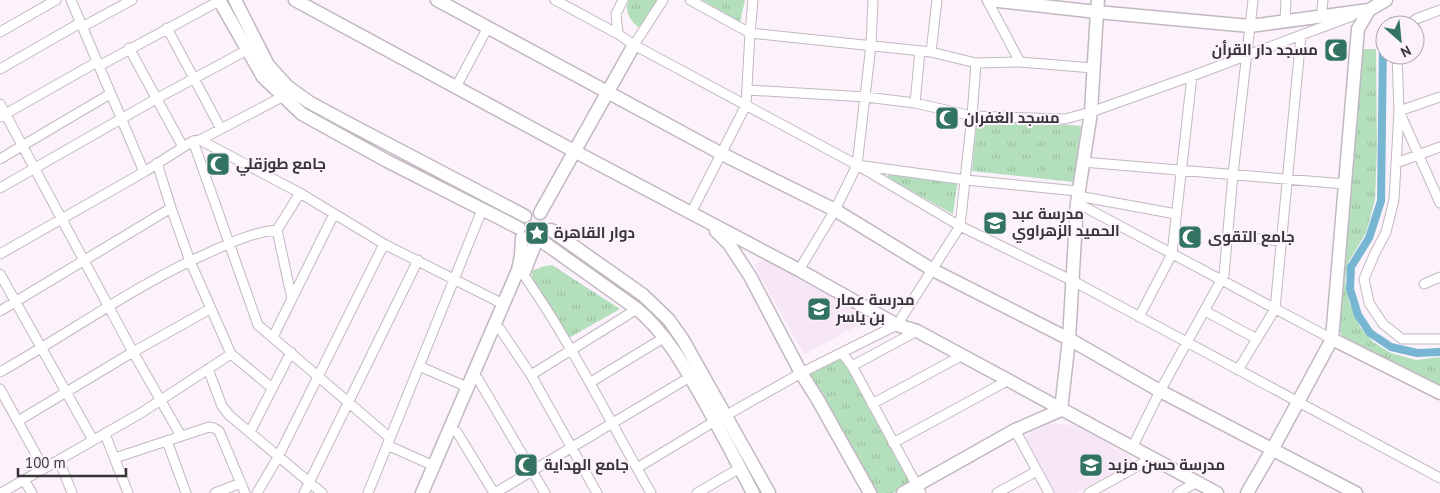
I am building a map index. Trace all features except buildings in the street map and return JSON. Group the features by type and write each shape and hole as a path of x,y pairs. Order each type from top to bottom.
{"main road":[{"path":"219,0 263,77 302,114 482,210 521,233 530,244 539,243 547,239 551,230 550,221 540,213 530,213 522,219 521,233 521,256 518,270 473,383 457,432 430,493"},
{"path":"235,0 268,65 288,87 327,112 525,216"},
{"path":"295,0 574,151 800,270 897,325 917,331 1217,493"},
{"path":"438,0 722,154 835,210 933,270 1069,339 1160,391 1356,493"},
{"path":"988,0 1098,6 1250,26 1321,17 1386,0"},
{"path":"1246,493 1272,450 1332,339 1358,29 1370,5"},
{"path":"1062,410 1069,339 1078,197 1091,112 1098,6"},
{"path":"540,213 634,45"},
{"path":"705,221 729,244 750,276 801,374 818,400 870,493"},
{"path":"551,230 643,295 669,320 683,340 753,493"},
{"path":"422,493 500,330 523,274 539,243"},
{"path":"539,243 637,309 665,336 690,377 770,493"},
{"path":"1332,339 1440,393"},
{"path":"903,493 918,489 1016,430 1062,410"}],"street":[{"path":"0,32 56,0"},
{"path":"71,0 144,172"},
{"path":"0,69 132,0"},
{"path":"3,115 219,0"},
{"path":"555,0 618,34 634,45 857,165 960,226 1073,281 1440,478"},
{"path":"618,34 616,14 623,0"},
{"path":"634,45 664,0"},
{"path":"690,0 750,34 931,52 976,63 1020,62 1094,68"},
{"path":"691,213 746,105 754,0"},
{"path":"800,270 835,210 857,165 866,97 873,0"},
{"path":"931,52 937,0"},
{"path":"988,0 1020,62"},
{"path":"1132,448 1160,391 1224,275 1232,174 1253,0"},
{"path":"1285,21 1286,0"},
{"path":"1321,17 1323,0"},
{"path":"748,90 866,97 915,103 972,116 1065,119 1091,112 1301,36 1370,5"},
{"path":"1425,16 1440,10"},
{"path":"456,87 488,27"},
{"path":"167,28 221,129"},
{"path":"1238,370 1275,309 1301,36"},
{"path":"129,48 183,147"},
{"path":"0,188 156,99 247,50"},
{"path":"915,103 920,51"},
{"path":"637,468 720,418 897,325 960,226 976,63"},
{"path":"1397,65 1399,111 1394,200 1386,232 1364,279 1369,303 1383,324 1402,339 1440,339"},
{"path":"1139,317 1172,254 1192,76"},
{"path":"0,159 110,94"},
{"path":"0,254 144,172 183,147 282,97"},
{"path":"1399,111 1440,97"},
{"path":"0,104 3,115 23,146 133,352 181,436"},
{"path":"1399,111 1440,200"},
{"path":"197,140 300,193 384,244 503,304"},
{"path":"197,140 229,243 258,325 349,402 389,442 434,466"},
{"path":"1396,163 1440,147"},
{"path":"1083,162 1345,184"},
{"path":"156,163 190,261 231,354 272,388"},
{"path":"857,165 1078,197 1176,214"},
{"path":"292,299 276,230 300,193"},
{"path":"1078,197 1172,254 1332,339"},
{"path":"0,311 171,208"},
{"path":"368,493 482,210"},
{"path":"273,337 334,214"},
{"path":"0,372 41,349 108,305 190,261 229,243 266,231 276,230"},
{"path":"1228,236 1282,241"},
{"path":"258,493 278,457 384,244"},
{"path":"304,493 418,260"},
{"path":"0,274 94,440"},
{"path":"523,274 591,382 612,425 651,493"},
{"path":"1424,284 1440,277"},
{"path":"531,375 637,309"},
{"path":"18,422 133,352 210,310"},
{"path":"1205,311 1257,339"},
{"path":"500,330 531,375 597,493"},
{"path":"852,366 917,331"},
{"path":"591,382 665,336"},
{"path":"250,432 291,352"},
{"path":"842,353 852,366 918,489"},
{"path":"1,493 105,434 231,354"},
{"path":"872,404 961,356"},
{"path":"419,366 473,383 545,493"},
{"path":"208,369 225,411 322,493"},
{"path":"457,432 494,493 612,425 690,377"},
{"path":"893,443 1008,381"},
{"path":"0,389 44,468"},
{"path":"0,412 10,406"},
{"path":"115,458 209,427 214,428 219,431 245,493"},
{"path":"1016,430 1049,493"},
{"path":"105,434 128,493"},
{"path":"167,441 186,493"},
{"path":"1090,493 1152,458"},
{"path":"59,460 72,493"},
{"path":"697,493 740,468"},
{"path":"997,493 1037,471"},
{"path":"24,480 32,493"},
{"path":"215,493 241,482"},
{"path":"1178,493 1197,482"}],"shaded area":[{"path":"765,259 868,314 870,319 804,354 754,265"},
{"path":"1049,424 1076,425 1131,457 1132,462 1077,493 1054,493 1024,437"}],"green space":[{"path":"629,0 657,0 644,24 638,27 628,15 627,7"},
{"path":"702,0 745,0 740,22"},
{"path":"1362,49 1375,49 1377,148 1375,200 1366,233 1349,261 1345,280 1349,302 1360,327 1373,342 1391,353 1416,360 1440,357 1440,387 1342,336 1337,324"},
{"path":"977,117 1081,126 1074,182 972,171"},
{"path":"889,173 958,179 953,214 888,178"},
{"path":"552,265 620,309 567,339 532,281 532,271"},
{"path":"842,354 912,484 893,493 877,493 809,372"}],"waterway":[{"path":"1383,65 1381,201 1369,238 1351,267 1350,289 1358,315 1370,333 1391,347 1417,353 1440,352"}],"place":[{"name":"مسجد دار القرأن","path":"1336,50"},
{"name":"مسجد الغفران","path":"947,118"},
{"name":"جامع طوزقلي","path":"218,164"},
{"name":"مدرسة عبد الحميد الزهراوي","path":"995,223"},
{"name":"دوار القاهرة","path":"537,233"},
{"name":"جامع التقوى","path":"1190,237"},
{"name":"مدرسة عمار بن ياسر","path":"819,309"},
{"name":"جامع الهداية","path":"526,465"},
{"name":"مدرسة حسن مزيد","path":"1091,465"}]}
